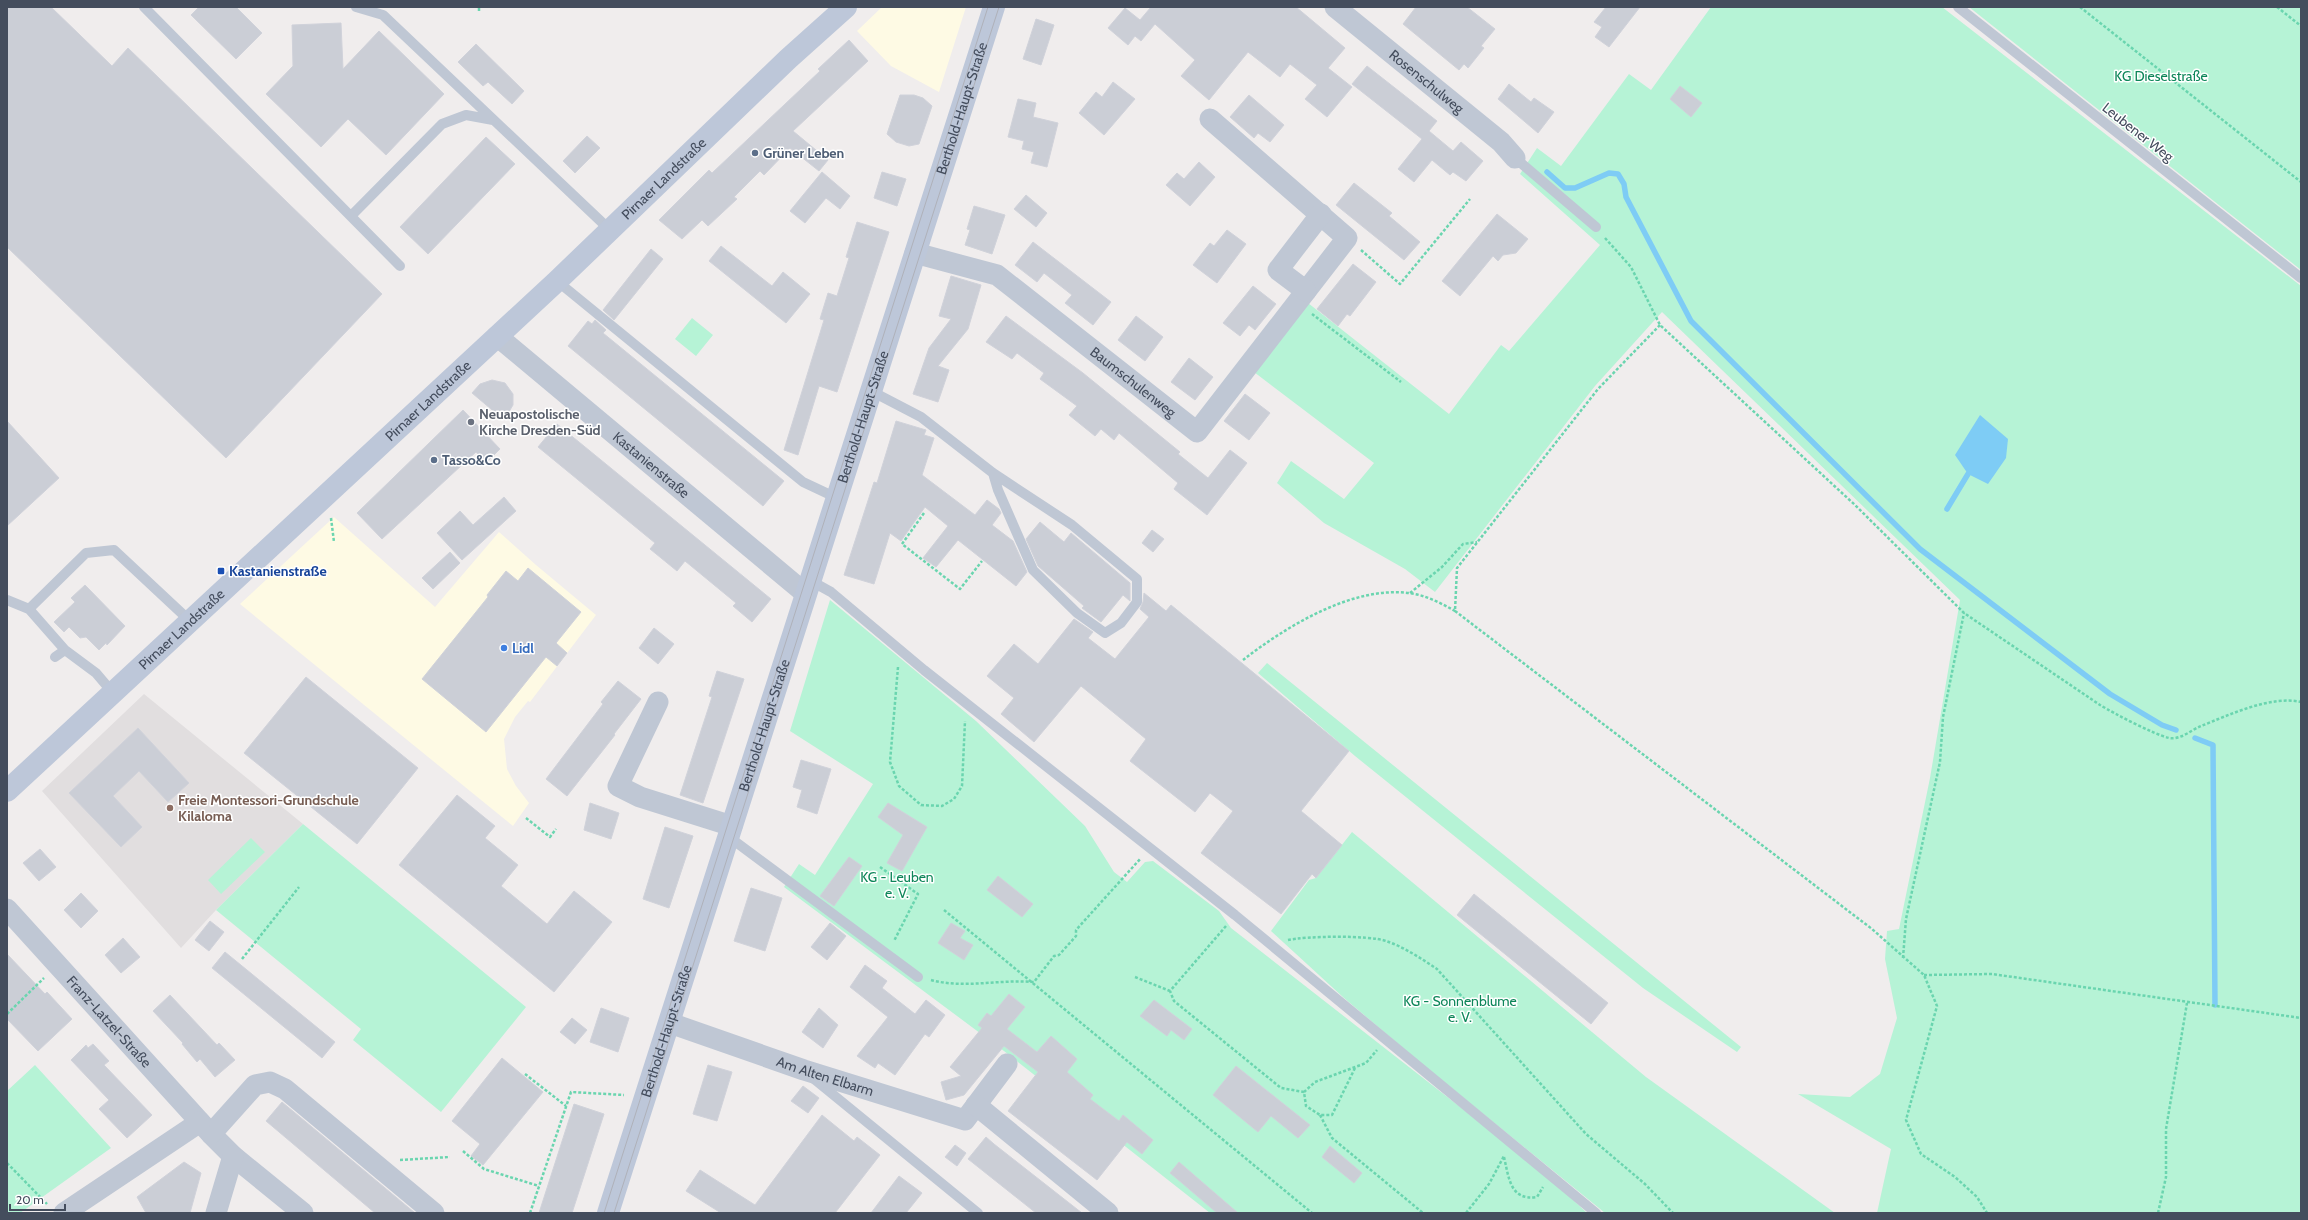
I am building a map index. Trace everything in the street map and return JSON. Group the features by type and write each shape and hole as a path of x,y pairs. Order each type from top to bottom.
{"street":[{"name":"Pirnaer Landstraße","path":"7,791 557,281 788,59 846,7"},
{"name":"Berthold-Haupt-Straße","path":"608,1213 994,7"},
{"name":"Rosenschulweg","path":"1335,7 1502,142 1515,158"},
{"name":"Baumschulenweg","path":"915,253 997,275 1197,432 1347,238 1210,119"},
{"path":"1302,297 1278,270 1320,214"},
{"name":"Kastanienstraße","path":"497,336 808,587"},
{"path":"658,702 618,786 730,832"},
{"name":"Franz-Latzel-Straße","path":"7,909 205,1128 233,1156 303,1213"},
{"name":"Am Alten Elbarm","path":"670,1023 804,1070 965,1120 1006,1064"},
{"path":"58,1210 205,1128 255,1085 270,1082 285,1088 434,1213"},
{"path":"976,1106 1108,1213"},
{"path":"216,1213 233,1156"}],"lane":[{"path":"144,7 400,266"},
{"path":"356,7 383,15 610,230"},
{"name":"Leubener Weg","path":"1958,7 2301,278"},
{"path":"351,216 442,124 466,115 493,120"},
{"path":"1515,158 1596,227"},
{"path":"557,281 803,482 837,498"},
{"path":"871,391 921,417 994,473 1072,525 1137,579 1137,602 1121,623 1105,634 1077,613 1033,570 998,490 994,473"},
{"path":"29,609 86,553 114,550 190,621"},
{"path":"808,587 831,592 899,649 1235,915 1596,1213"},
{"path":"7,600 29,609 65,650 96,673 113,693"},
{"path":"55,657 65,650"},
{"path":"730,832 918,977"},
{"path":"804,1070 978,1213"}],"path":[{"path":"2080,7 2301,182"},
{"path":"2277,7 2301,26"},
{"path":"1357,246 1400,284 1470,199"},
{"path":"1596,227 1631,267 1660,325 1849,500 1964,612 2116,715 2170,738 2183,735 2200,727 2265,703 2290,699 2301,702"},
{"path":"1302,297 1402,382"},
{"path":"1455,611 1457,568 1598,389 1660,325"},
{"path":"924,513 902,544 960,589 982,561"},
{"path":"1409,593 1442,568 1463,544 1477,542"},
{"path":"1243,660 1281,633 1350,599 1383,594 1409,593 1437,601 1455,611 1872,929 1924,975 1937,1006 1906,1120 1921,1154 1955,1177 1977,1197 1986,1213"},
{"path":"1903,958 1906,919 1940,762 1943,717 1964,612"},
{"path":"899,649 890,762 899,786 921,805 942,806 954,799 962,786 966,702"},
{"path":"526,818 550,837 556,829"},
{"path":"1034,982 1054,956 1059,956 1076,936 1076,930 1151,847"},
{"path":"880,867 918,894 887,954"},
{"path":"242,959 299,887"},
{"path":"944,910 1034,982 1312,1213"},
{"path":"1170,991 1235,915"},
{"path":"1276,949 1289,939 1350,938 1386,940 1417,956 1437,969 1586,1134 1645,1184 1673,1213"},
{"path":"7,1014 58,966"},
{"path":"1924,975 1992,974 2301,1018"},
{"path":"918,977 948,985 1012,980 1034,982"},
{"path":"1135,977 1170,991 1174,1001 1281,1088 1304,1092"},
{"path":"2158,1213 2166,1177 2166,1130 2187,1002"},
{"path":"1304,1092 1315,1082 1366,1063 1374,1055 1381,1037"},
{"path":"1320,1115 1332,1115 1355,1068"},
{"path":"525,1074 566,1106"},
{"path":"530,1213 571,1092 646,1096"},
{"path":"1304,1092 1306,1106 1320,1115 1332,1138 1423,1213"},
{"path":"1500,1134 1510,1184 1517,1194 1528,1198 1537,1198 1543,1188 1544,1169"},
{"path":"463,1151 484,1169 539,1186"},
{"path":"389,1174 400,1160 450,1157"},
{"path":"1466,1213 1489,1184 1504,1157"},
{"path":"7,1163 58,1210"}],"shaded area":[{"path":"882,7 966,7 939,92 891,66 857,31"},
{"path":"334,517 435,607 499,532 596,615 530,702 528,701 515,717 504,739 507,769 516,786 529,803 513,826 240,604"},
{"name":"Freie Montessori-Grundschule Kilaloma","path":"144,694 303,824 216,910 181,948 42,791"}],"green space":[{"path":"1711,7 1942,7 2301,286 2301,1213 1877,1213 1891,1149 1798,1094 1850,1097 1880,1074 1897,1018 1885,959 1887,931 1899,929 1930,778 1960,600 1662,312 1595,386 1435,592 1405,569 1324,523 1277,483 1291,461 1344,499 1374,463 1254,372 1308,303 1449,414 1501,345 1509,351 1600,245 1520,174 1537,148 1561,166 1629,74 1651,90"},
{"name":"KG Dieselstraße","path":"1969,7 2301,7 2301,270"},
{"path":"692,318 713,335 696,356 675,339"},
{"name":"KG - Leuben e. V.","path":"830,600 976,721 1085,826 1114,872 1127,882 1145,862 1153,861 1219,911 1231,928 1552,1180 1587,1213 1210,1213 1004,1051 784,887 799,864 815,875 873,784 790,731"},
{"path":"1267,663 1741,1047 1737,1052 1643,988 1355,756 1258,673"},
{"path":"303,824 526,1007 441,1112 353,1040 361,1029 216,910"},
{"name":"KG - Sonnenblume e. V.","path":"1352,832 1646,1077 1835,1213 1605,1213 1422,1064 1344,998 1271,931 1309,880 1316,878"},
{"path":"251,838 265,852 221,894 208,880"},
{"path":"35,1065 111,1148 20,1213 7,1213 7,1091"}],"water":[{"path":"1980,415 2008,439 2006,458 1988,484 1968,474 1955,455"}],"building":[{"path":"7,7 51,7 112,66 128,48 382,294 226,458 7,247"},
{"path":"199,7 236,7 262,33 236,59 191,15"},
{"path":"1151,7 1296,7 1345,48 1328,68 1352,87 1327,117 1305,99 1317,85 1290,64 1280,77 1248,52 1209,100 1181,76 1195,60 1155,24 1141,41 1135,36 1128,45 1108,28 1125,8 1140,20"},
{"path":"1416,7 1467,7 1495,29 1481,46 1484,48 1468,68 1464,64 1459,70 1403,24"},
{"path":"1606,7 1640,7 1609,47 1595,37 1602,27 1594,22"},
{"path":"1036,19 1054,25 1041,65 1023,59"},
{"path":"341,23 343,69 379,31 444,94 386,155 348,119 321,147 266,94 293,66 292,25"},
{"path":"849,40 868,61 793,131 828,160 819,171 790,148 764,175 760,171 734,197 737,199 708,226 702,220 682,239 659,220 709,170 712,173 820,71 818,69"},
{"path":"476,44 524,91 512,104 488,82 483,86 458,62"},
{"path":"1367,66 1437,121 1429,131 1453,151 1461,142 1483,161 1466,181 1453,172 1450,175 1432,160 1414,182 1398,169 1422,139 1352,84"},
{"path":"1113,82 1135,99 1104,135 1079,113 1096,92 1102,97"},
{"path":"1509,84 1531,102 1534,98 1554,112 1538,133 1498,99"},
{"path":"1680,86 1702,103 1691,117 1670,99"},
{"path":"900,95 914,95 923,98 932,106 919,144 909,146 896,142 887,134"},
{"path":"1249,95 1284,125 1270,142 1258,133 1254,138 1230,117"},
{"path":"1018,99 1036,103 1033,117 1058,123 1047,167 1031,163 1034,152 1022,149 1024,141 1008,137"},
{"path":"587,136 600,148 575,173 563,161"},
{"path":"486,137 515,164 428,254 400,227"},
{"path":"1199,162 1215,177 1190,206 1166,185 1177,173 1184,179"},
{"path":"822,172 850,196 840,209 826,198 805,223 790,211"},
{"path":"882,172 906,179 897,206 874,198"},
{"path":"1354,183 1392,213 1389,216 1420,242 1404,260 1336,205"},
{"path":"1026,195 1047,213 1036,227 1014,209"},
{"path":"974,206 1005,215 992,254 965,245 970,230 967,229"},
{"path":"1497,214 1528,239 1516,253 1503,255 1498,261 1493,256 1460,296 1442,281"},
{"path":"857,222 889,232 837,392 819,386 798,455 784,450 824,320 820,319 828,293 837,296 849,258 846,257"},
{"path":"1227,230 1246,244 1217,283 1193,265 1210,243 1214,246"},
{"path":"1033,242 1111,302 1093,325 1065,303 1072,295 1044,273 1037,282 1015,265"},
{"path":"721,246 772,286 783,272 810,294 786,323 709,261"},
{"path":"651,249 663,259 614,320 603,310"},
{"path":"1353,264 1376,282 1350,316 1347,314 1338,326 1317,309"},
{"path":"951,276 981,285 968,329 938,366 949,370 938,402 913,394 929,348 951,319 939,316"},
{"path":"1253,286 1276,304 1255,330 1249,325 1240,336 1223,323"},
{"path":"1006,316 1083,373 1180,452 1178,454 1208,478 1230,450 1247,463 1207,515 1174,489 1178,483 1119,433 1114,440 1101,429 1095,436 1069,415 1077,406 1040,379 1044,373 1017,353 1012,359 986,342"},
{"path":"1136,316 1163,337 1145,361 1118,340"},
{"path":"595,320 606,330 603,333 784,481 763,506 568,346 588,321 592,324"},
{"path":"1189,358 1213,377 1195,400 1171,382"},
{"path":"492,380 505,383 513,394 513,405 504,420 472,393 480,384"},
{"path":"1245,394 1270,413 1249,440 1224,421"},
{"path":"463,410 500,449 486,463 476,452 382,539 357,513"},
{"path":"7,421 59,478 7,526"},
{"path":"896,421 926,430 924,435 934,438 922,475 975,515 987,500 999,509 1001,513 992,525 1013,541 1027,572 1016,586 958,540 936,567 923,558 948,526 925,507 901,541 890,533 874,584 844,575 874,482 877,483"},
{"path":"557,424 771,599 752,622 733,606 736,603 685,561 677,571 650,549 655,543 538,447"},
{"path":"504,497 516,511 462,560 437,533 460,511 473,525"},
{"path":"1040,522 1064,542 1071,533 1130,583 1130,601 1123,595 1101,622 1082,608 1084,606 1038,566 1026,539"},
{"path":"1152,530 1164,539 1153,552 1142,543"},
{"path":"450,552 460,563 433,589 422,578"},
{"name":"Lidl","path":"528,568 581,612 556,643 567,653 557,666 546,657 486,732 422,679 488,597 487,595 506,571 518,581"},
{"path":"85,585 125,626 107,645 106,643 99,650 86,637 80,638 69,627 64,632 54,622 75,602 71,598"},
{"path":"1144,593 1166,611 1171,605 1349,751 1301,811 1342,845 1316,878 1312,874 1281,914 1201,853 1233,811 1210,793 1195,812 1130,761 1146,739 1081,686 1034,742 1001,714 1014,698 987,676 1014,644 1038,664 1074,619 1093,632 1088,638 1115,659 1149,617 1140,609 1143,602"},
{"path":"654,628 674,644 658,664 639,648"},
{"path":"717,671 744,679 703,803 680,795 712,697 709,696"},
{"path":"306,677 418,768 357,844 244,753"},
{"path":"618,681 641,699 567,796 546,779 603,704 601,702"},
{"path":"138,728 189,783 168,802 139,771 113,796 142,827 121,847 69,793"},
{"path":"801,760 831,769 817,814 797,807 802,790 793,787"},
{"path":"457,795 495,826 485,838 518,865 501,886 547,924 574,891 612,922 554,992 399,865"},
{"path":"590,803 619,813 611,839 584,830"},
{"path":"888,803 927,827 902,871 887,863 903,835 878,817"},
{"path":"665,827 693,836 669,908 643,899"},
{"path":"40,849 56,867 39,881 23,863"},
{"path":"849,857 862,866 834,906 820,896"},
{"path":"998,876 1033,904 1022,917 987,890"},
{"path":"751,888 782,898 765,951 734,941"},
{"path":"81,893 98,911 81,928 64,910"},
{"path":"1474,894 1608,1003 1591,1024 1457,915"},
{"path":"210,921 224,932 209,951 195,940"},
{"path":"830,923 846,936 827,960 811,947"},
{"path":"951,923 965,931 960,938 973,945 964,960 938,943"},
{"path":"123,938 140,957 121,973 105,955"},
{"path":"225,952 335,1042 322,1058 212,968"},
{"path":"7,954 45,994 47,992 72,1019 38,1051 7,1019"},
{"path":"865,965 887,981 882,988 915,1014 926,1000 945,1015 929,1037 925,1034 895,1075 878,1063 875,1068 857,1056 888,1017 850,987"},
{"path":"1009,994 1025,1007 1007,1029 1037,1052 1051,1036 1077,1059 1067,1072 1093,1095 1090,1099 1119,1121 1123,1115 1153,1140 1142,1154 1127,1142 1097,1180 1008,1111 1038,1072 1004,1046 964,1095 946,1100 941,1082 961,1076 950,1067 982,1028 978,1025 987,1013 991,1016"},
{"path":"170,995 217,1045 219,1043 235,1060 215,1077 200,1059 197,1062 182,1044 183,1043 153,1011"},
{"path":"1154,1000 1192,1029 1184,1040 1171,1030 1167,1036 1140,1016"},
{"path":"601,1008 629,1018 618,1052 590,1042"},
{"path":"819,1008 838,1025 823,1048 802,1032"},
{"path":"572,1018 587,1030 575,1044 560,1032"},
{"path":"93,1044 109,1061 104,1065 152,1115 127,1138 99,1109 109,1100 71,1060 86,1045 88,1048"},
{"path":"502,1058 543,1092 483,1165 471,1156 480,1144 452,1121"},
{"path":"708,1065 732,1072 717,1121 693,1114"},
{"path":"1236,1066 1310,1125 1298,1138 1271,1116 1258,1132 1213,1095"},
{"path":"803,1086 819,1098 808,1113 791,1101"},
{"path":"282,1102 415,1213 375,1213 266,1121"},
{"path":"574,1104 604,1114 572,1213 539,1213"},
{"path":"822,1115 854,1141 857,1137 880,1155 835,1213 721,1213 686,1191 700,1170 755,1205"},
{"path":"986,1137 1082,1213 1036,1213 968,1159"},
{"path":"955,1145 966,1153 957,1166 945,1157"},
{"path":"1330,1146 1362,1173 1354,1183 1322,1157"},
{"path":"184,1162 201,1173 190,1213 146,1213 137,1197"},
{"path":"1179,1162 1238,1213 1217,1213 1170,1173"},
{"path":"899,1176 922,1193 906,1213 871,1213"}],"waterway":[{"path":"1547,172 1565,188 1575,188 1609,173 1618,174 1624,184 1626,197 1691,321 1920,549 2110,694 2162,725 2176,730"},
{"path":"1947,509 1968,474"},
{"path":"2195,738 2213,745 2215,1005"}],"tram line":[{"path":"604,1213 988,7"},
{"path":"614,1213 999,7"}],"place":[{"name":"Grüner Leben","path":"755,153"},
{"name":"Neuapostolische Kirche Dresden-Süd","path":"471,422"},
{"name":"Tasso&Co","path":"434,460"},
{"name":"Kastanienstraße","path":"221,571"},
{"name":"Lidl","path":"504,648"},
{"name":"Freie Montessori-Grundschule Kilaloma","path":"170,808"}]}
